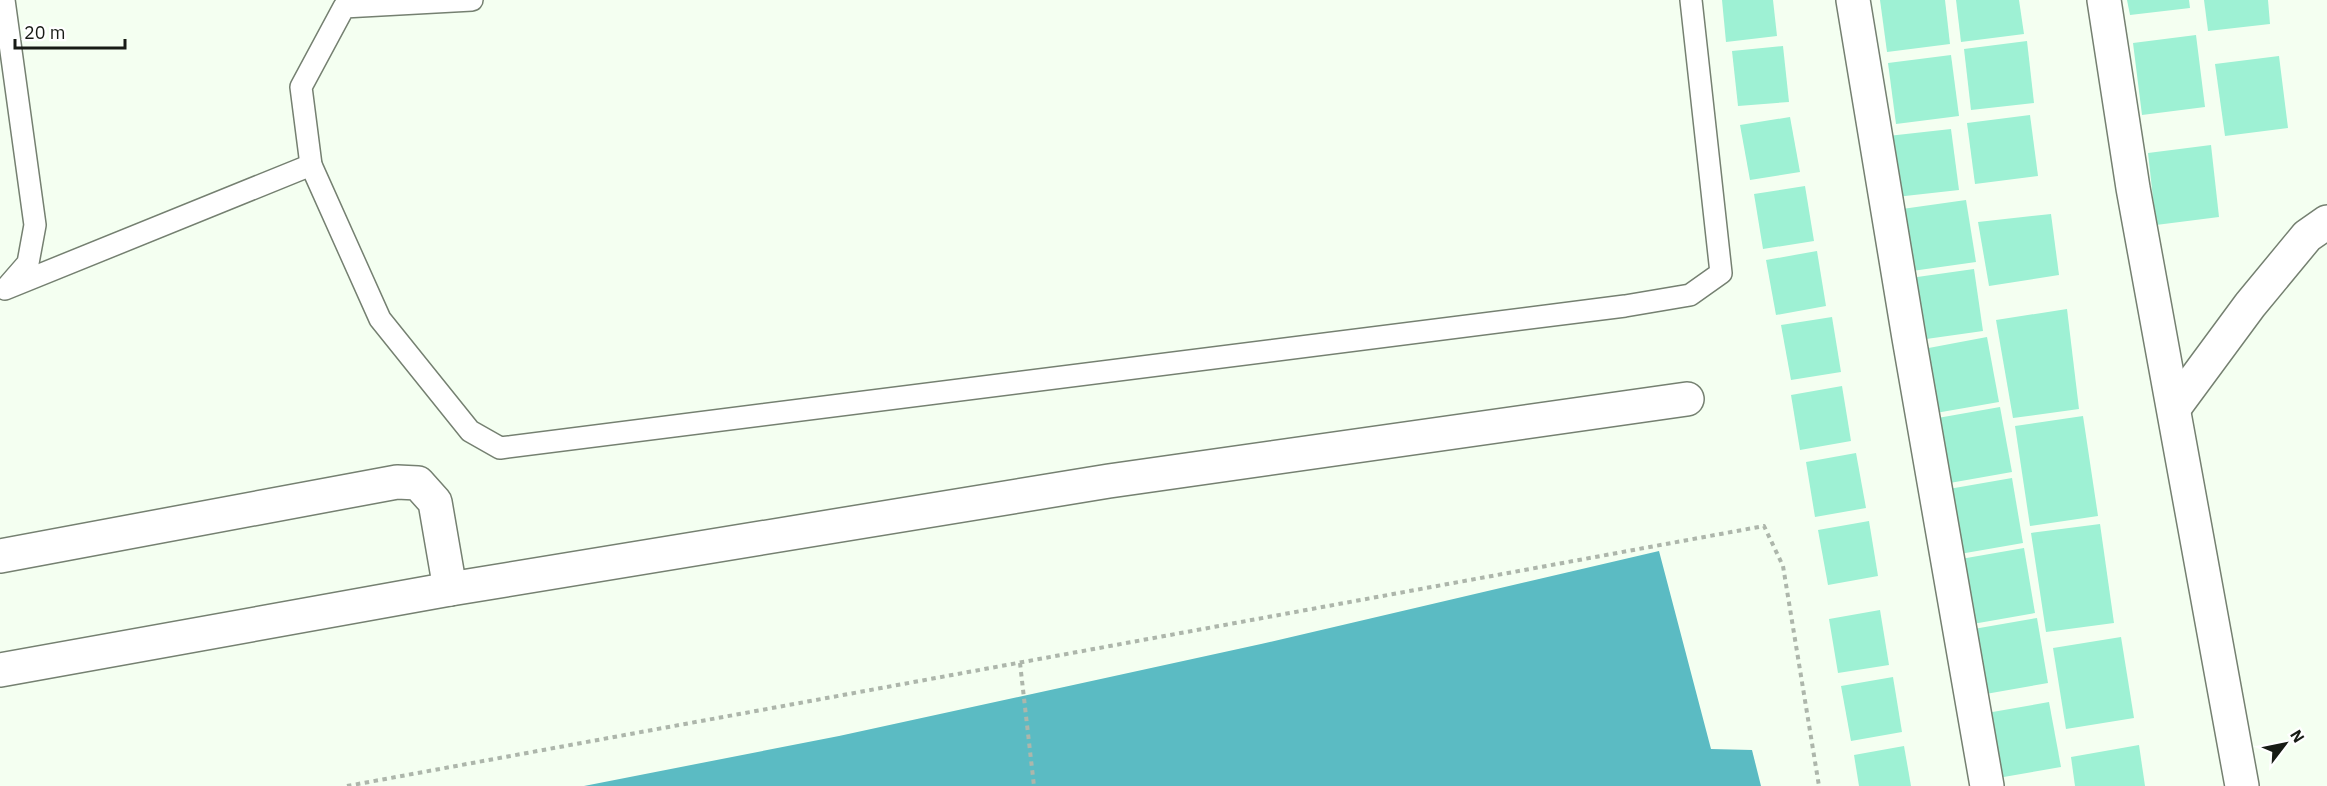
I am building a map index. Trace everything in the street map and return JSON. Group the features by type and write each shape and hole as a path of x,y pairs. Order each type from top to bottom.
{"street":[{"path":"1853,0 1987,786"},
{"path":"2103,0 2133,188 2242,786"},
{"path":"2174,408 2250,305 2307,236 2327,222"},
{"path":"0,670 450,589 1109,481 1687,399"},
{"path":"0,556 397,482 418,483 435,502 450,589"}],"lane":[{"path":"3,290 28,263 35,225 4,0"},
{"path":"472,0 344,6 301,87 311,165 380,319 470,431 500,448 1625,306 1690,295 1721,273 1691,0"},
{"path":"3,290 311,165"}],"path":[{"path":"347,786 1764,526 1783,566 1819,786"},
{"path":"1020,663 1034,786"}],"water":[{"path":"1659,551 1711,749 1752,750 1761,786 584,786 839,736 1261,644"}],"building":[{"path":"1722,0 1773,0 1777,36 1726,42"},
{"path":"1880,0 1945,0 1950,44 1887,52"},
{"path":"1956,0 2019,0 2024,34 1961,42"},
{"path":"2127,0 2189,0 2190,8 2130,15"},
{"path":"2204,0 2268,0 2270,24 2208,31"},
{"path":"2196,35 2205,107 2142,115 2133,43"},
{"path":"2027,41 2034,103 1971,110 1964,49"},
{"path":"1783,46 1789,102 1738,106 1732,51"},
{"path":"1951,55 1959,116 1896,124 1888,63"},
{"path":"2279,56 2288,128 2225,136 2215,64"},
{"path":"2030,115 2038,176 1975,184 1967,123"},
{"path":"1790,117 1800,172 1750,180 1740,125"},
{"path":"1951,129 1959,190 1896,197 1888,136"},
{"path":"2211,145 2219,217 2156,225 2148,153"},
{"path":"1805,186 1814,241 1763,249 1754,194"},
{"path":"1966,200 1976,262 1905,272 1895,210"},
{"path":"2051,214 2059,275 1989,286 1978,222"},
{"path":"1817,251 1826,306 1776,315 1766,260"},
{"path":"1974,269 1983,331 1912,341 1903,279"},
{"path":"2067,309 2079,409 2013,418 1996,320"},
{"path":"1832,317 1841,372 1791,380 1781,325"},
{"path":"1987,337 1999,402 1930,414 1918,350"},
{"path":"1842,386 1851,441 1800,450 1791,395"},
{"path":"2000,407 2012,472 1944,484 1932,419"},
{"path":"2083,416 2098,516 2030,526 2015,426"},
{"path":"1856,453 1866,508 1815,517 1806,462"},
{"path":"2012,478 2023,543 1954,555 1943,490"},
{"path":"1869,521 1878,576 1828,585 1818,530"},
{"path":"2100,524 2114,623 2046,632 2031,533"},
{"path":"2024,548 2035,613 1967,625 1955,560"},
{"path":"1880,610 1889,665 1838,673 1829,619"},
{"path":"2037,618 2048,683 1980,695 1968,630"},
{"path":"2121,637 2134,718 2066,729 2053,648"},
{"path":"1893,677 1902,732 1851,741 1841,686"},
{"path":"2049,702 2061,767 1992,779 1981,714"},
{"path":"2139,745 2145,786 2075,786 2071,757"},
{"path":"1904,746 1911,786 1859,786 1854,755"}]}
